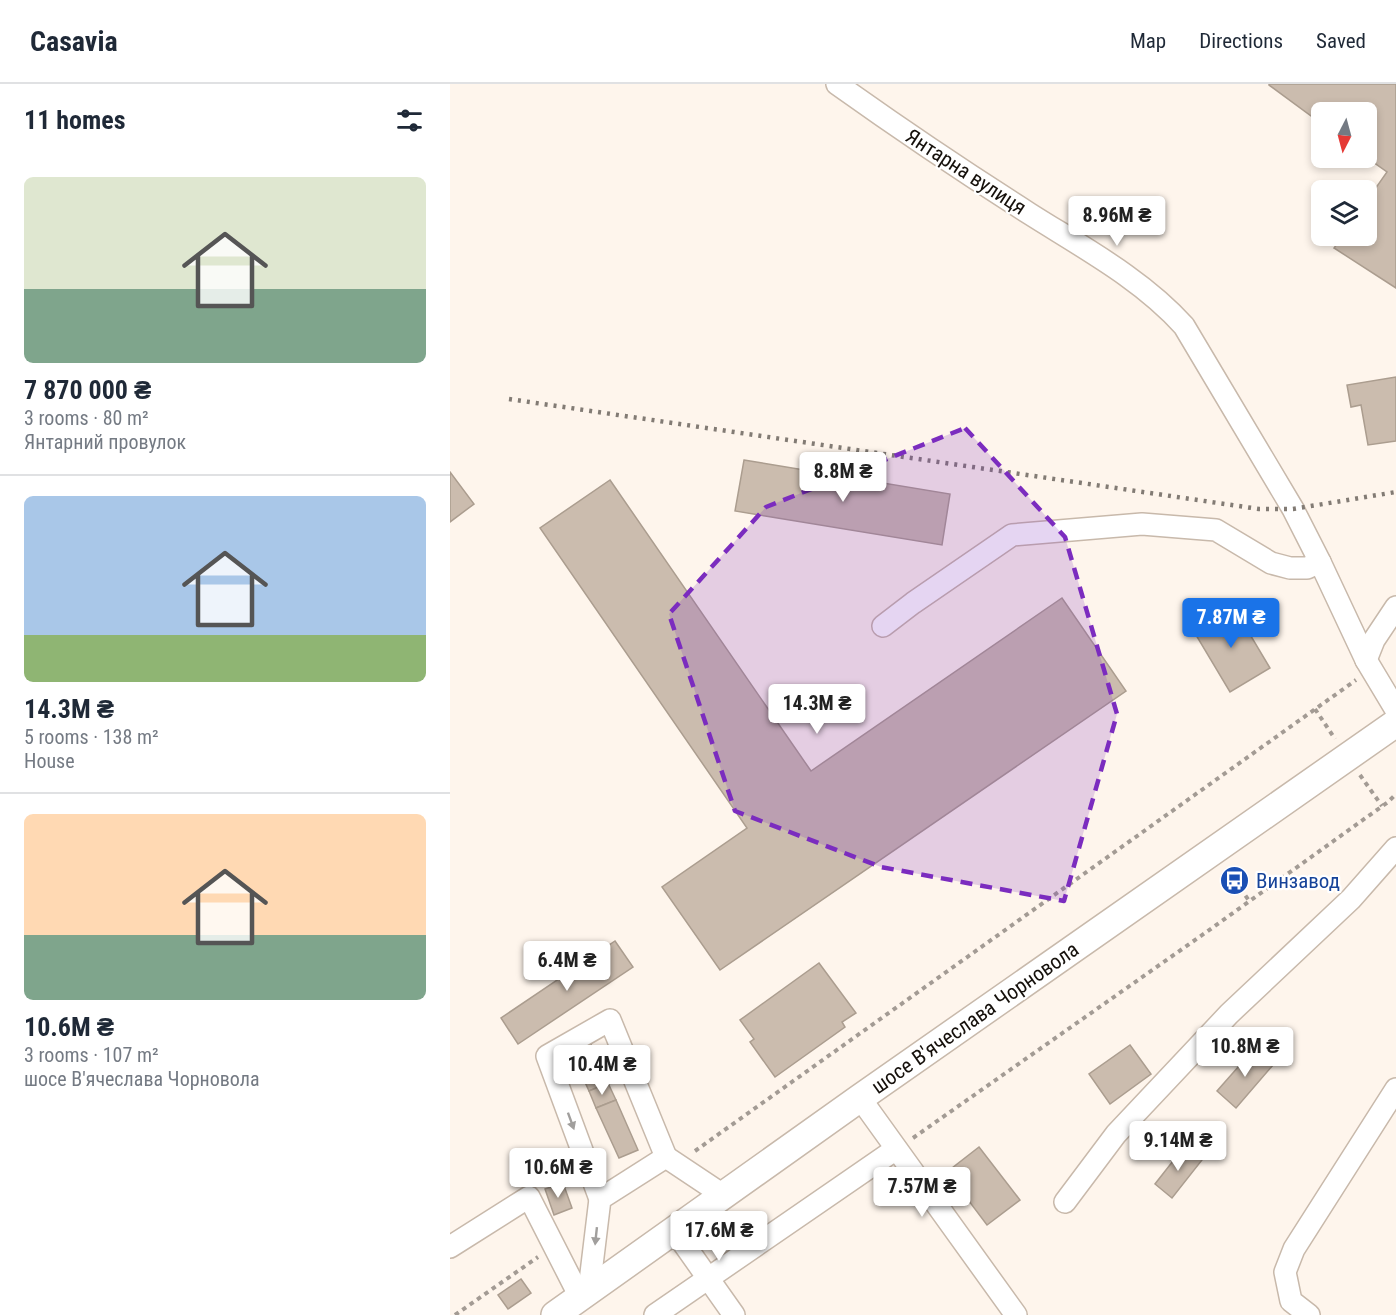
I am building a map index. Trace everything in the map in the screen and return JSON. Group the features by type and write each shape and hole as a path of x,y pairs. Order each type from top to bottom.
{"main road":[{"name":"шосе В'ячеслава Чорновола","path":"555,1315 860,1098 1396,723"}],"street":[{"name":"Янтарна вулиця","path":"837,84 931,151 1097,256 1164,303 1184,326 1293,509 1368,664 1396,710"},
{"path":"883,626 1012,535 1142,524 1216,530 1271,564 1290,568 1307,568 1320,562"},
{"path":"1368,664 1374,640 1396,607"},
{"path":"1065,1202 1124,1125 1228,1014 1351,899 1396,848"},
{"path":"585,1294 600,1198 547,1056 610,1020 670,1159 723,1195"},
{"path":"1309,1315 1291,1301 1285,1272 1294,1249 1396,1089"},
{"path":"860,1098 1017,1315"},
{"path":"655,1315 896,1149"},
{"path":"600,1198 670,1159"},
{"path":"450,1246 529,1197 554,1246 585,1294"},
{"path":"674,1230 707,1280 734,1315"}],"path":[{"path":"670,1159 695,1151 1368,664"},
{"path":"896,1149 1250,902 1396,794"},
{"path":"1235,881 1250,902"},
{"path":"455,1315 554,1246"}],"highlighted area":[{"path":"965,428 1065,537 1117,714 1064,901 881,867 735,811 669,614 766,507"}],"building":[{"path":"1396,84 1396,288 1334,248 1336,246 1377,246 1377,186 1387,172 1377,165 1377,102 1311,102 1311,116 1269,85"},
{"path":"1396,377 1396,441 1368,445 1361,405 1351,407 1347,385"},
{"path":"744,460 950,494 942,545 735,511"},
{"path":"450,472 474,504 450,522"},
{"path":"610,480 811,771 1062,598 1126,691 720,970 662,887 747,828 540,528"},
{"path":"1233,606 1270,668 1230,692 1193,630"},
{"path":"615,941 633,967 518,1044 501,1018"},
{"path":"819,963 856,1013 842,1022 845,1027 775,1077 750,1042 754,1039 740,1020"},
{"path":"590,1042 608,1083 589,1091 571,1051"},
{"path":"1130,1045 1151,1074 1110,1104 1089,1074"},
{"path":"1254,1049 1273,1065 1236,1108 1217,1091"},
{"path":"608,1083 616,1100 596,1108 589,1091"},
{"path":"616,1100 638,1150 619,1158 596,1108"},
{"path":"979,1147 1020,1200 987,1225 947,1172"},
{"path":"1184,1147 1202,1160 1172,1198 1155,1184"},
{"path":"563,1183 572,1208 554,1215 545,1189"},
{"path":"521,1279 531,1293 508,1309 498,1295"}],"railway":[{"path":"509,399 1259,509 1293,509 1396,492"}],"place":[{"name":"Винзавод","path":"1235,881"}]}
